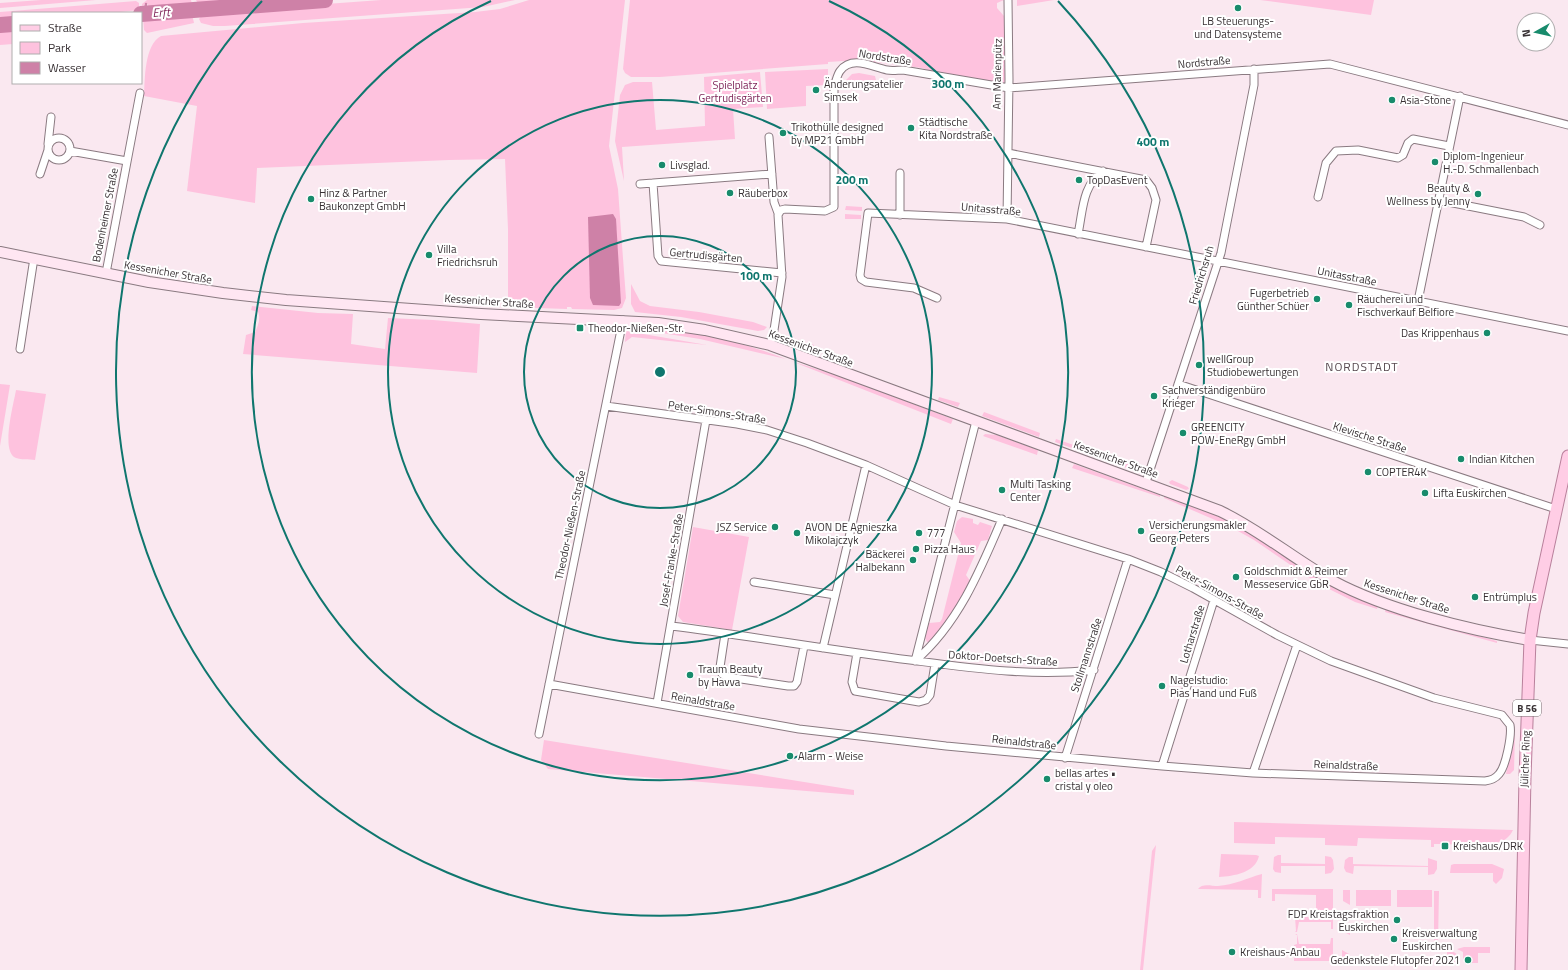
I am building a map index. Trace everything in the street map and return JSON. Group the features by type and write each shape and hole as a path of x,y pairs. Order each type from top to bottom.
{"main road":[{"name":"Kessenicher Straße","path":"0,252 184,288 286,300 502,315 623,320 690,327 770,345 1146,482 1236,519 1262,534 1315,570 1356,592 1434,618 1499,635 1530,640"},
{"name":"Jülicher Ring","path":"1521,970 1525,777 1530,640 1568,456"}],"street":[{"name":"Am Marienpütz","path":"1007,219 1009,88 1008,0"},
{"name":"Nordstraße","path":"778,213 785,209 829,211 834,207 834,86 840,71 850,64 859,62 886,70 903,70 1009,88 1330,64 1568,124"},
{"name":"Friedrichsruh","path":"1146,482 1218,261 1253,90 1254,69"},
{"name":"Bodenheimer Straße","path":"106,273 140,93"},
{"path":"1418,301 1460,96"},
{"path":"40,174 48,147 51,117"},
{"path":"769,137 774,202 778,213 777,224 782,273 775,324 770,345"},
{"path":"55,139 63,140 68,143 70,151 67,156 62,158 52,157 48,147 55,139"},
{"path":"1318,197 1326,162 1336,151 1358,150 1396,158 1403,155 1408,143 1413,140 1449,146"},
{"name":"Bodenheimer Straße","path":"70,151 127,161"},
{"path":"1008,153 1146,180 1152,188 1156,200 1146,247"},
{"path":"900,172 900,215"},
{"path":"1078,234 1088,187 1094,177 1103,172"},
{"path":"640,184 772,174"},
{"name":"Gertrudisgärten","path":"652,183 658,256 661,261 782,273"},
{"path":"1438,200 1524,217 1540,225"},
{"name":"Unitasstraße","path":"937,298 914,288 866,282 861,279 860,275 868,213 1007,219 1568,331"},
{"path":"20,349 34,258"},
{"name":"Theodor-Nießen-Straße","path":"539,734 623,320"},
{"name":"Klevische Straße","path":"1178,384 1556,509"},
{"name":"Peter-Simons-Straße","path":"606,406 752,427 783,435 866,465 954,505 1128,559 1161,572 1297,645 1331,661 1415,692 1502,715 1508,721 1511,733 1504,765 1498,775"},
{"name":"Josef-Franke-Straße","path":"657,703 706,420"},
{"path":"915,661 976,421"},
{"path":"823,648 866,465"},
{"path":"915,661 932,646 961,605 976,578 1002,520"},
{"name":"Stollmannstraße","path":"1065,758 1128,559"},
{"path":"754,582 836,595"},
{"name":"Lotharstraße","path":"1162,766 1214,600"},
{"name":"Doktor-Doetsch-Straße","path":"671,626 935,664 1036,674 1094,670"},
{"path":"725,634 720,667 722,674 728,677 794,686 797,682 804,646"},
{"name":"Kessenicher Straße","path":"1530,640 1568,644"},
{"path":"1253,773 1297,645"},
{"name":"Doktor-Doetsch-Straße","path":"857,653 852,682 855,691 919,702 926,700 930,695 935,664"},
{"name":"Reinaldstraße","path":"549,684 799,728 1065,758 1253,773 1481,781 1492,780 1498,775"}],"green space":[{"path":"41,0 96,0 0,8 0,3"},
{"path":"147,0 191,0 192,4 147,10 148,4 144,4 143,10 142,4"},
{"path":"196,0 278,0 199,5"},
{"path":"381,0 515,0 483,7 225,26 213,26 201,23 199,19 204,13"},
{"path":"529,0 625,0 609,146 618,189 626,298 622,308 614,310 572,309 571,307 567,307 567,309 508,307 508,229 505,159 257,168 255,203 187,191 197,106 144,96 145,72 148,55 155,41 161,36 303,23 475,12 500,9"},
{"path":"630,0 1004,0 997,3 997,8 1004,16 1006,80 1003,84 939,74 922,68 859,60 828,62 828,64 660,77 631,77 625,73 623,69"},
{"path":"1017,0 1054,0 1017,6"},
{"path":"1260,0 1374,0 1371,15"},
{"path":"136,1 139,3 139,10 120,12 12,12 12,21 0,22 0,12"},
{"path":"192,14 194,23 147,33 144,30 143,18"},
{"path":"12,27 12,44 0,45 0,28"},
{"path":"828,69 828,85 806,86 806,106 767,109 765,72"},
{"name":"Spielplatz Gertrudisgärten","path":"760,72 763,107 733,109 735,139 622,147 624,181 615,141 620,95 625,85 633,82 652,82 656,130 705,126 704,77"},
{"path":"859,73 875,76 876,80 884,80 884,85 841,85 852,74"},
{"path":"846,206 862,207 862,211 845,210"},
{"path":"845,214 861,215 861,219 845,219"},
{"path":"631,284 640,301 650,306 699,312 753,322 767,327 764,330 758,331 681,317 635,312 631,304"},
{"path":"252,306 318,313 353,314 351,344 385,349 388,318 480,324 477,373 243,354 246,335 255,332 259,322 258,312 251,310"},
{"path":"641,326 678,331 733,342 786,359 700,339 630,328"},
{"path":"626,331 707,345 632,337 625,342"},
{"path":"781,334 814,345 813,352 785,340"},
{"path":"791,361 839,376 953,419 951,424"},
{"path":"0,384 10,385 0,446"},
{"path":"16,390 46,394 35,460 16,458 11,454 9,447 9,427"},
{"path":"939,397 960,403 958,407 938,400"},
{"path":"984,412 1040,433 1039,437 982,416"},
{"path":"985,434 997,435 1038,450 1037,455 983,436"},
{"path":"1056,439 1143,469 1133,470 1055,442"},
{"path":"1074,464 1160,495 1160,497 1072,468"},
{"path":"1172,480 1188,487 1189,489 1186,490 1170,484 1169,482"},
{"path":"1164,496 1228,520 1378,605 1377,609 1355,602 1317,583 1254,540 1229,526 1164,498"},
{"path":"962,517 973,519 973,523 978,525 980,522 992,526 988,540 981,541 966,575 971,582 947,622 930,642 927,642 925,638 929,623 940,622 942,619 961,543 954,532 957,521"},
{"path":"693,527 749,537 732,630 683,622 678,616"},
{"path":"1386,608 1430,623 1497,641 1497,643 1385,612"},
{"path":"1515,734 1514,770 1510,774 1506,774"},
{"path":"544,740 854,790 854,795 548,769 541,760"},
{"path":"1234,822 1513,830 1508,837 1501,842 1483,846 1447,844 1447,842 1443,842 1443,844 1434,844 1434,847 1431,847 1431,840 1358,838 1357,846 1325,845 1325,838 1275,837 1275,844 1234,843"},
{"path":"1156,845 1143,970 1140,970 1152,851"},
{"path":"1221,854 1259,856 1257,862 1249,870 1231,876 1219,877"},
{"path":"1281,855 1281,863 1325,864 1325,856 1331,857 1333,860 1334,869 1331,873 1325,874 1325,866 1281,866 1281,873 1275,872 1273,869 1274,857"},
{"path":"1349,857 1353,857 1353,864 1428,866 1428,858 1437,861 1437,869 1434,874 1428,875 1428,867 1354,866 1353,874 1346,872 1344,868 1345,860"},
{"path":"1492,864 1504,869 1502,878 1496,884 1493,881 1493,873 1450,873 1451,865"},
{"path":"1262,874 1261,898 1258,898 1258,890 1198,889 1204,885 1218,886 1230,884"},
{"path":"1272,889 1333,889 1333,929 1331,929 1331,922 1299,922 1297,932 1295,932 1295,917 1316,917 1316,895 1275,894 1275,901 1272,901"},
{"path":"1343,890 1350,890 1350,905 1343,901"},
{"path":"1356,890 1391,890 1391,906 1356,906"},
{"path":"1397,890 1432,890 1432,907 1397,907"},
{"path":"1434,891 1439,891 1438,943 1434,943"},
{"path":"1342,921 1350,925 1350,935 1342,931"},
{"path":"1295,934 1297,934 1299,944 1330,944 1331,938 1333,938 1333,961 1294,961 1294,945 1297,944 1297,935"},
{"path":"1464,947 1490,947 1490,953 1478,953 1478,963 1466,963 1463,959 1463,952 1457,949"},
{"path":"1342,950 1349,954 1349,962 1342,962"},
{"path":"1447,951 1454,952 1459,956 1457,963 1447,963"}],"water":[{"path":"613,214 616,219 621,303 619,306 593,305 590,298 588,217"}],"waterway":[{"name":"Erft","path":"142,14 325,0"},
{"path":"144,14 146,4"},
{"name":"Erft","path":"0,25 12,24"}],"place":[{"name":"LB Steuerungs- und Datensysteme","path":"1238,8"},
{"name":"Änderungsatelier Simsek","path":"816,90"},
{"name":"Asia-Stone","path":"1392,100"},
{"name":"Städtische Kita Nordstraße","path":"911,128"},
{"name":"Trikothülle designed by MP21 GmbH","path":"783,133"},
{"name":"Diplom-Ingenieur H.-D. Schmallenbach","path":"1435,162"},
{"name":"Livsglad.","path":"662,165"},
{"name":"TopDasEvent","path":"1079,180"},
{"name":"Räuberbox","path":"730,193"},
{"name":"Beauty & Wellness by Jenny","path":"1478,194"},
{"name":"Hinz & Partner Baukonzept GmbH","path":"311,199"},
{"name":"Villa Friedrichsruh","path":"429,255"},
{"name":"Fugerbetrieb Günther Schüer","path":"1317,299"},
{"name":"Räucherei und Fischverkauf Belfiore","path":"1349,305"},
{"name":"Theodor-Nießen-Str.","path":"580,328"},
{"name":"Das Krippenhaus","path":"1487,333"},
{"name":"wellGroup Studiobewertungen","path":"1199,365"},
{"name":"Sachverständigenbüro Krieger","path":"1154,396"},
{"name":"GREENCITY POW-EneRgy GmbH","path":"1183,433"},
{"name":"Indian Kitchen","path":"1461,459"},
{"name":"COPTER4K","path":"1368,472"},
{"name":"Multi Tasking Center","path":"1002,490"},
{"name":"Lifta Euskirchen","path":"1425,493"},
{"name":"JSZ Service","path":"775,527"},
{"name":"Versicherungsmakler Georg Peters","path":"1141,531"},
{"name":"AVON DE Agnieszka Mikolajczyk","path":"797,533"},
{"name":"777","path":"919,533"},
{"name":"Pizza Haus","path":"916,549"},
{"name":"Bäckerei Halbekann","path":"913,560"},
{"name":"Goldschmidt & Reimer Messeservice GbR","path":"1236,577"},
{"name":"Entrümplus","path":"1475,597"},
{"name":"Traum Beauty by Havva","path":"690,675"},
{"name":"Nagelstudio: Pias Hand und Fuß","path":"1162,686"},
{"name":"Alarm - Weise","path":"790,756"},
{"name":"bellas artes • cristal y oleo","path":"1047,779"},
{"name":"Kreishaus/DRK","path":"1445,846"},
{"name":"FDP Kreistagsfraktion Euskirchen","path":"1397,920"},
{"name":"Kreisverwaltung Euskirchen","path":"1394,939"},
{"name":"Kreishaus-Anbau","path":"1232,952"},
{"name":"Gedenkstele Flutopfer 2021","path":"1468,960"}],"district":[{"name":"NORDSTADT","path":"1362,366"}]}
